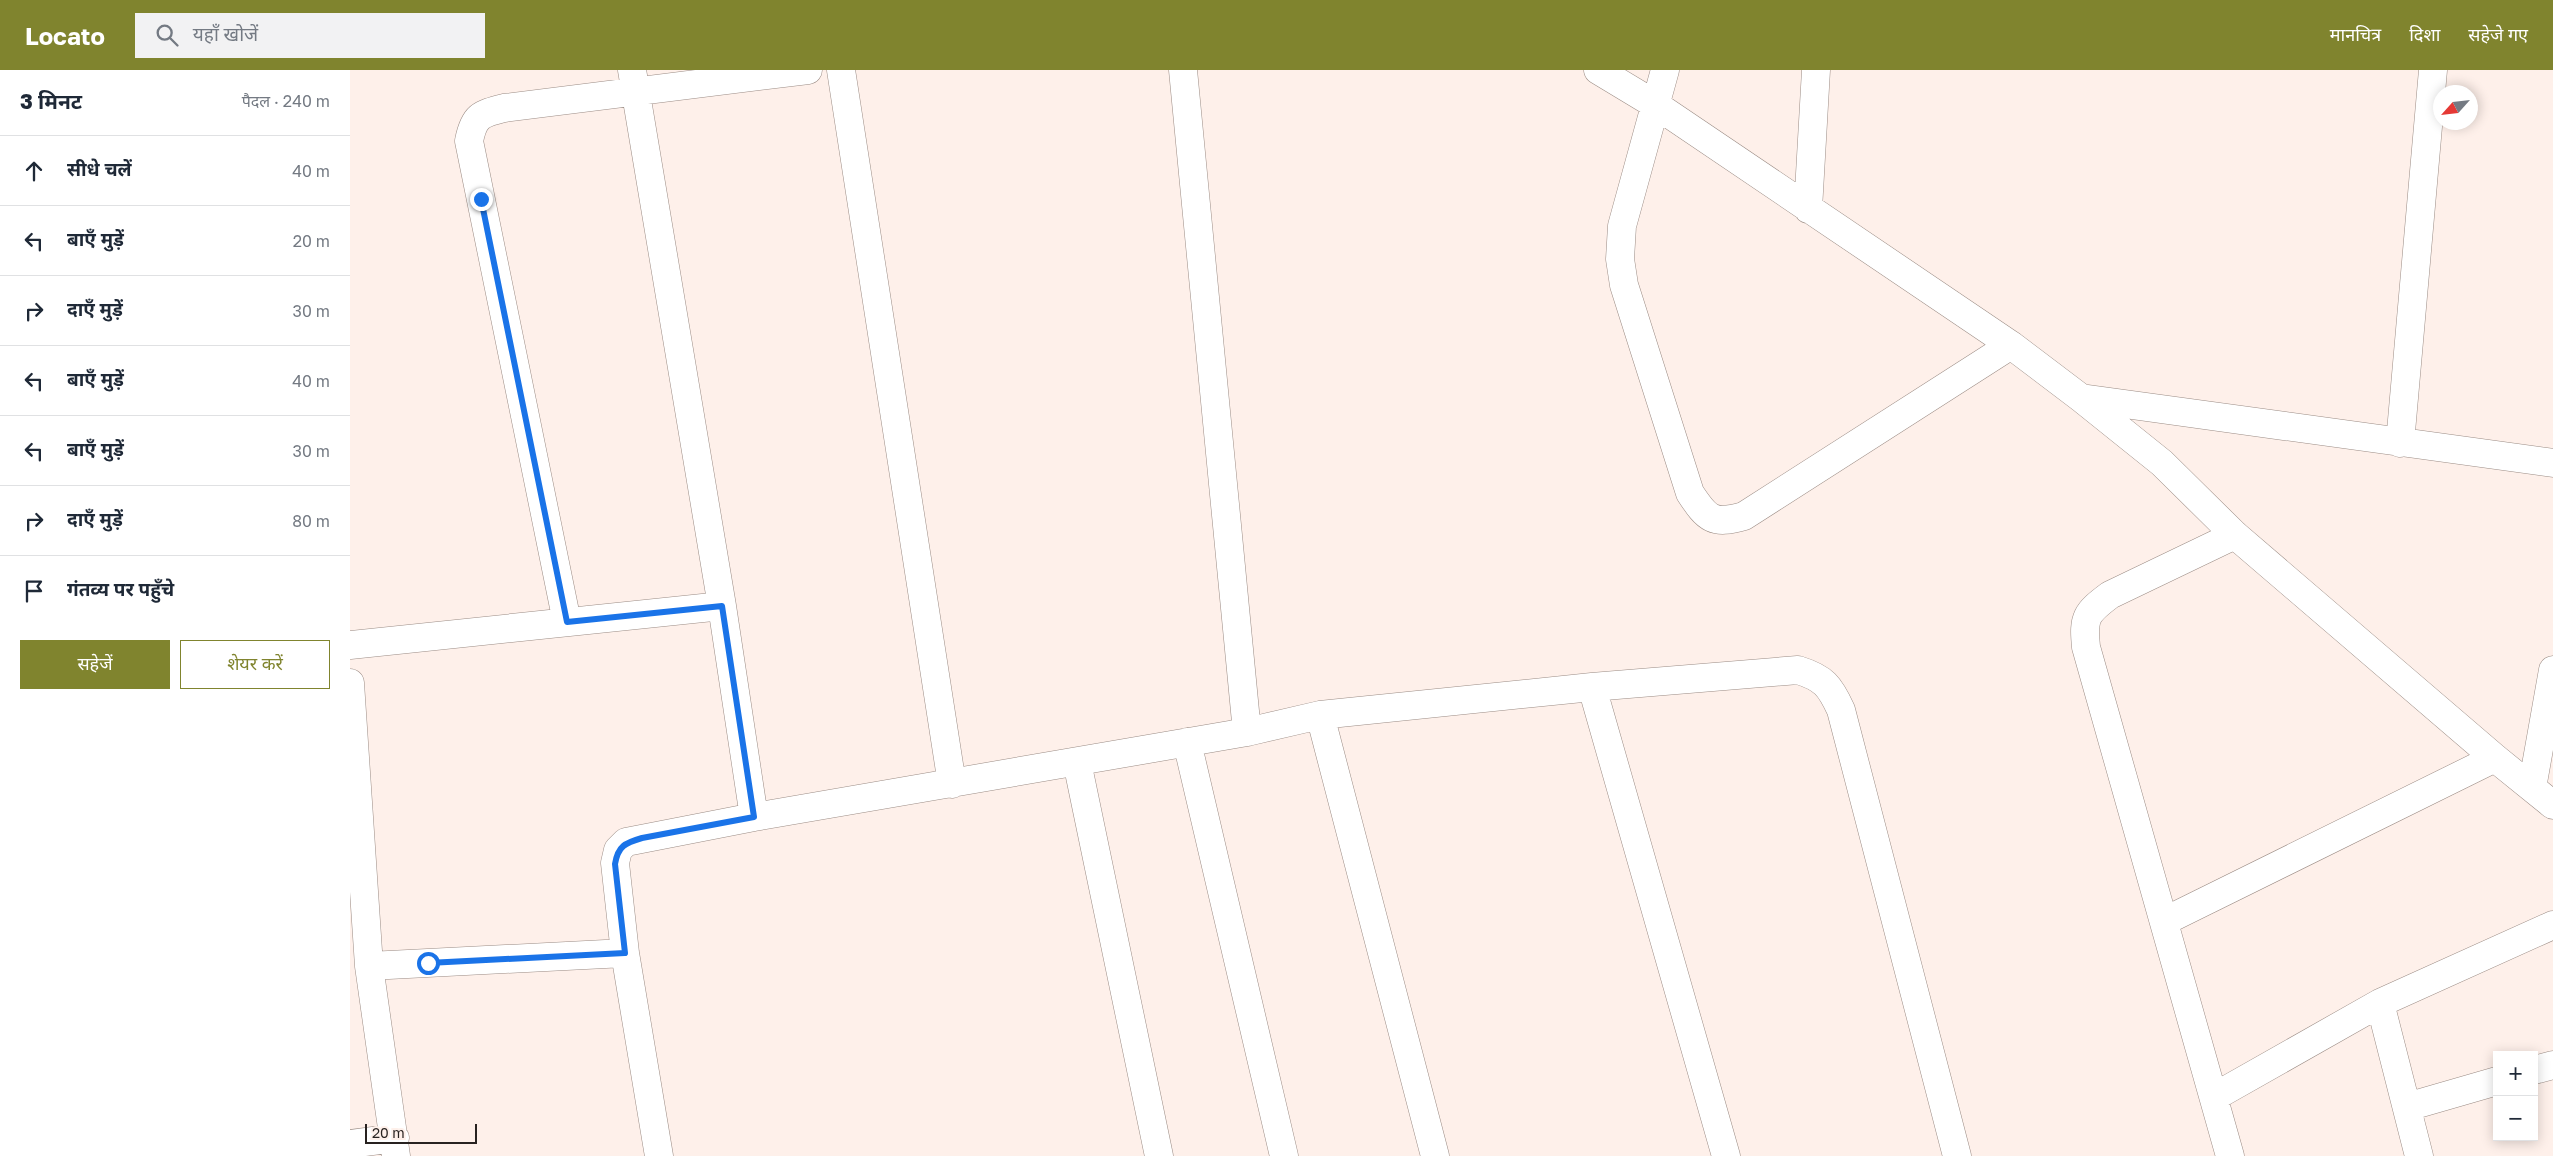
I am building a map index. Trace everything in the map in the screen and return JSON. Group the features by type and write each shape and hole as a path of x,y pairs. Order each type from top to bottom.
{"street":[{"path":"567,622 469,141 472,124 485,113 634,81 808,70"},
{"path":"841,70 952,784"},
{"path":"1183,70 1247,732"},
{"path":"1598,70 1656,105 2011,345 2081,398 2162,464 2235,535 2495,758 2553,805"},
{"path":"1665,70 1622,226 1620,259 1624,285 1690,493 1703,513 1714,520 1727,521 1744,516 2011,345"},
{"path":"1808,208 1816,70"},
{"path":"2400,442 2432,70"},
{"path":"634,81 722,606 754,817"},
{"path":"2081,398 2553,463"},
{"path":"2230,1156 2086,647 2084,624 2094,607 2110,595 2235,535"},
{"path":"350,645 722,606"},
{"path":"659,1156 625,953 615,864 618,850 626,842 754,817 1247,732 1320,715 1592,687 1798,670 1816,675 1831,688 1841,710 1957,1156"},
{"path":"2532,788 2553,670"},
{"path":"350,683 358,930 369,966 395,1147 350,1144"},
{"path":"1592,687 1726,1156"},
{"path":"1320,715 1435,1156"},
{"path":"1187,742 1284,1156"},
{"path":"2165,921 2495,758"},
{"path":"1078,762 1160,1156"},
{"path":"2214,1096 2380,1003 2553,925"},
{"path":"369,966 625,953"},
{"path":"2380,1003 2408,1106 2419,1156"},
{"path":"2538,1069 2553,1065"},
{"path":"2408,1106 2493,1082"}],"route":[{"path":"428,963 625,953 615,864 618,850 626,842 642,838 754,817 722,606 567,622 481,199"}]}
